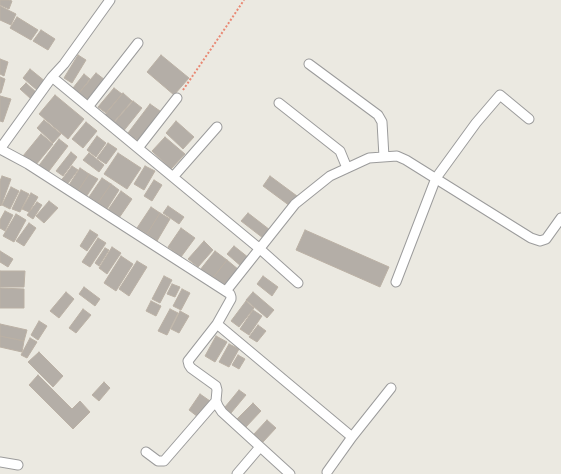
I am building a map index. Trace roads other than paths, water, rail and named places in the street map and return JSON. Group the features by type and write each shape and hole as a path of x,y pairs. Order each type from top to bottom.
{"street":[{"path":"110,0 0,149 28,164 231,296 231,299 217,324 188,361 189,365 216,386 216,401 222,412 290,474"},
{"path":"88,107 138,43"},
{"path":"310,64 378,115 382,122 384,157"},
{"path":"52,77 260,249 298,283"},
{"path":"396,282 436,178 476,123 500,95 529,119"},
{"path":"138,148 177,98"},
{"path":"280,103 340,151 347,168"},
{"path":"173,177 217,127"},
{"path":"226,292 295,204 330,176 369,158 397,156 406,160 531,238 540,241 546,239 561,218"},
{"path":"217,324 352,437"},
{"path":"327,472 352,437 391,388"},
{"path":"146,452 158,461 164,461 216,401"},
{"path":"238,474 260,447"},
{"path":"0,462 18,465"}]}
